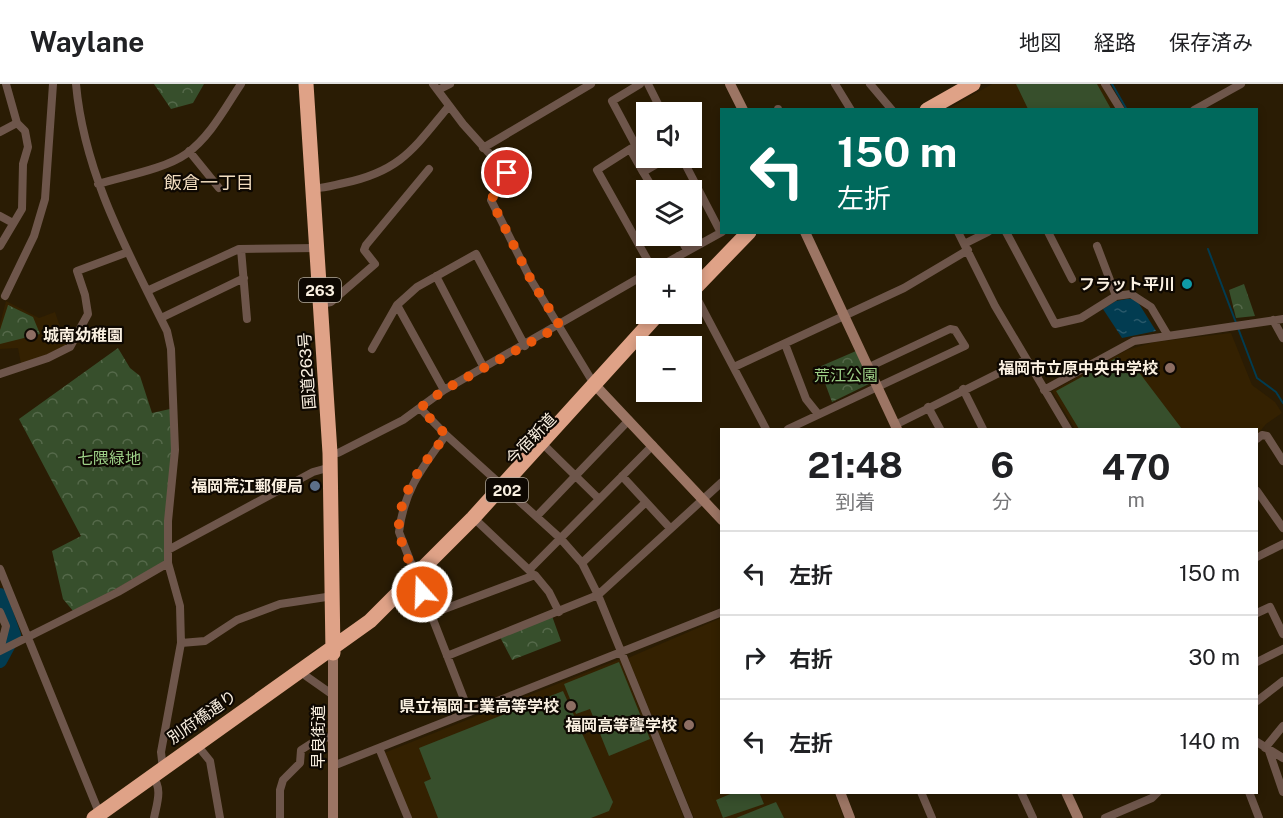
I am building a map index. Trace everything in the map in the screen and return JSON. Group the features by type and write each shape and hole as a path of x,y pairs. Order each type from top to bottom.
{"highway":[{"name":"国道263号","path":"306,84 330,460 333,652"},
{"path":"915,108 957,84"},
{"path":"931,108 973,84"},
{"path":"702,264 725,234"},
{"path":"702,281 748,234"},
{"name":"今宿新道","path":"417,580 478,522 505,487 547,448 650,324"},
{"name":"今宿新道","path":"333,652 377,622 597,388 661,324"},
{"name":"別府橋通り","path":"198,747 306,676 333,652"},
{"name":"別府橋通り","path":"100,817 333,652"}],"street":[{"path":"0,246 22,209 23,164 28,147 25,131 17,123 6,84"},
{"path":"5,296 34,236 45,199 53,84"},
{"path":"76,84 98,184 160,318 171,349 175,450 168,521 168,563 180,606 181,643 161,752 159,795 154,818"},
{"path":"98,184 172,161 189,151 207,134 241,84"},
{"path":"450,84 435,87 483,148 507,173 491,200 531,280 597,388 720,518"},
{"path":"483,148 591,84"},
{"path":"640,84 612,101 650,180"},
{"path":"648,84 657,102"},
{"path":"730,84 742,108"},
{"path":"835,84 850,108"},
{"path":"870,84 890,108"},
{"path":"1105,84 1119,108"},
{"path":"1197,108 1232,86 1241,84"},
{"path":"312,188 373,177 391,167 407,155 449,106"},
{"path":"0,132 17,123"},
{"path":"633,147 597,170 646,258"},
{"path":"189,151 219,188"},
{"path":"688,168 720,223"},
{"path":"321,304 331,303 375,264 364,250 366,245 429,169"},
{"path":"0,216 14,223"},
{"path":"674,258 724,234"},
{"path":"806,234 896,427 928,406 1026,360"},
{"path":"959,234 1026,360 1067,428"},
{"path":"734,367 904,288 985,234"},
{"path":"1007,234 1054,324 1081,318 1116,296 1131,294 1141,298 1152,307 1167,334"},
{"path":"1049,234 1072,279"},
{"path":"685,246 687,250"},
{"path":"1097,246 1116,296"},
{"path":"147,291 241,249 316,248"},
{"path":"241,249 247,319"},
{"path":"0,374 48,358 70,347 88,314 85,295 77,271 128,252"},
{"path":"372,349 397,304 417,287 476,254 525,346"},
{"path":"436,276 484,368"},
{"path":"160,318 244,278"},
{"path":"168,550 313,472 338,453 403,420 444,390 560,326 636,280"},
{"path":"397,304 444,390"},
{"path":"702,309 765,428"},
{"path":"1044,390 1134,341 1167,334 1283,319"},
{"path":"1273,320 1283,338"},
{"path":"790,428 964,346 955,330 950,329 869,367"},
{"path":"784,344 806,399 818,414"},
{"path":"963,389 982,428"},
{"path":"928,406 939,428"},
{"path":"420,408 446,435 561,538 582,563 622,651 689,818"},
{"path":"537,516 629,420"},
{"path":"446,435 416,475 402,506 399,532 469,712"},
{"path":"1258,437 1267,436 1283,461"},
{"path":"431,614 532,573 561,538 653,445"},
{"path":"547,448 599,499"},
{"path":"622,476 670,528"},
{"path":"447,656 598,595 720,484"},
{"path":"1258,492 1283,528"},
{"path":"582,563 646,502"},
{"path":"478,522 532,573 549,592 559,612"},
{"path":"1258,556 1283,544"},
{"path":"2,650 168,563"},
{"path":"0,569 24,640 100,817"},
{"path":"181,643 205,642 237,620 279,604 333,596"},
{"path":"1258,613 1270,607 1283,634"},
{"path":"0,612 6,626 2,650"},
{"path":"333,766 720,613"},
{"path":"1258,662 1283,650"},
{"name":"早良街道","path":"333,652 333,818"},
{"path":"306,676 333,695"},
{"path":"1258,700 1283,681"},
{"path":"1267,750 1283,726"},
{"path":"280,818 280,790 283,780 300,763 301,750 315,741 333,736"},
{"path":"1258,743 1283,758"},
{"path":"198,747 210,761 220,818"},
{"path":"379,748 408,818"},
{"path":"1267,750 1283,792"},
{"path":"841,794 850,818"},
{"path":"922,794 932,818"},
{"path":"1022,794 1033,818"},
{"path":"1067,794 1078,818"},
{"path":"1105,818 1152,798 1156,794"},
{"path":"1250,794 1259,818"}],"shaded area":[{"path":"992,84 1101,84 1116,108 950,108"},
{"name":"城南幼稚園","path":"6,301 39,318 55,312 67,347 21,364 18,348 0,349 0,324"},
{"name":"福岡市立原中央中学校","path":"1231,333 1252,385 1275,402 1282,413 1266,424 1258,434 1258,428 1074,428 1052,391 1127,350 1155,342"},
{"name":"福岡高等聾学校","path":"720,618 720,794 835,794 844,818 694,818 628,658"},
{"name":"県立福岡工業高等学校","path":"620,659 684,818 411,818 384,753"}],"green space":[{"path":"154,84 204,84 193,103 171,109"},
{"path":"1016,84 1097,84 1110,108 1028,108"},
{"path":"1244,284 1255,316 1236,318 1229,290"},
{"path":"8,305 33,317 40,334 0,344 0,330"},
{"name":"七隈緑地","path":"118,348 130,368 140,376 152,413 170,409 172,448 166,561 74,612 63,599 52,551 81,536 19,419"},
{"name":"荒江公園","path":"856,351 871,383 832,402 819,367"},
{"path":"1118,357 1122,363 1132,363 1181,428 1078,428 1056,391"},
{"path":"552,616 561,641 512,660 500,637"},
{"path":"619,662 650,739 609,756 590,709 576,714 564,684"},
{"path":"563,691 613,802 609,811 591,818 438,818 424,782 431,779 419,748"},
{"path":"730,794 760,794 764,804 723,818 716,800"},
{"path":"776,802 784,818 736,818"}],"water":[{"path":"1136,299 1156,331 1122,338 1103,309 1116,301"}],"waterway":[{"path":"1112,84 1126,108"},
{"path":"1208,249 1257,378 1276,392 1283,403"},
{"path":"0,595 14,635 0,661"}],"place":[{"name":"フラット平川","path":"1187,284"},
{"name":"城南幼稚園","path":"31,335"},
{"name":"福岡市立原中央中学校","path":"1170,368"},
{"name":"福岡荒江郵便局","path":"315,486"},
{"name":"県立福岡工業高等学校","path":"571,706"},
{"name":"福岡高等聾学校","path":"689,725"}],"district":[{"name":"飯倉一丁目","path":"209,182"}],"route":[{"path":"422,592 399,532 402,506 416,475 446,435 420,408 444,390 560,326 531,280 491,200 507,173"}]}
